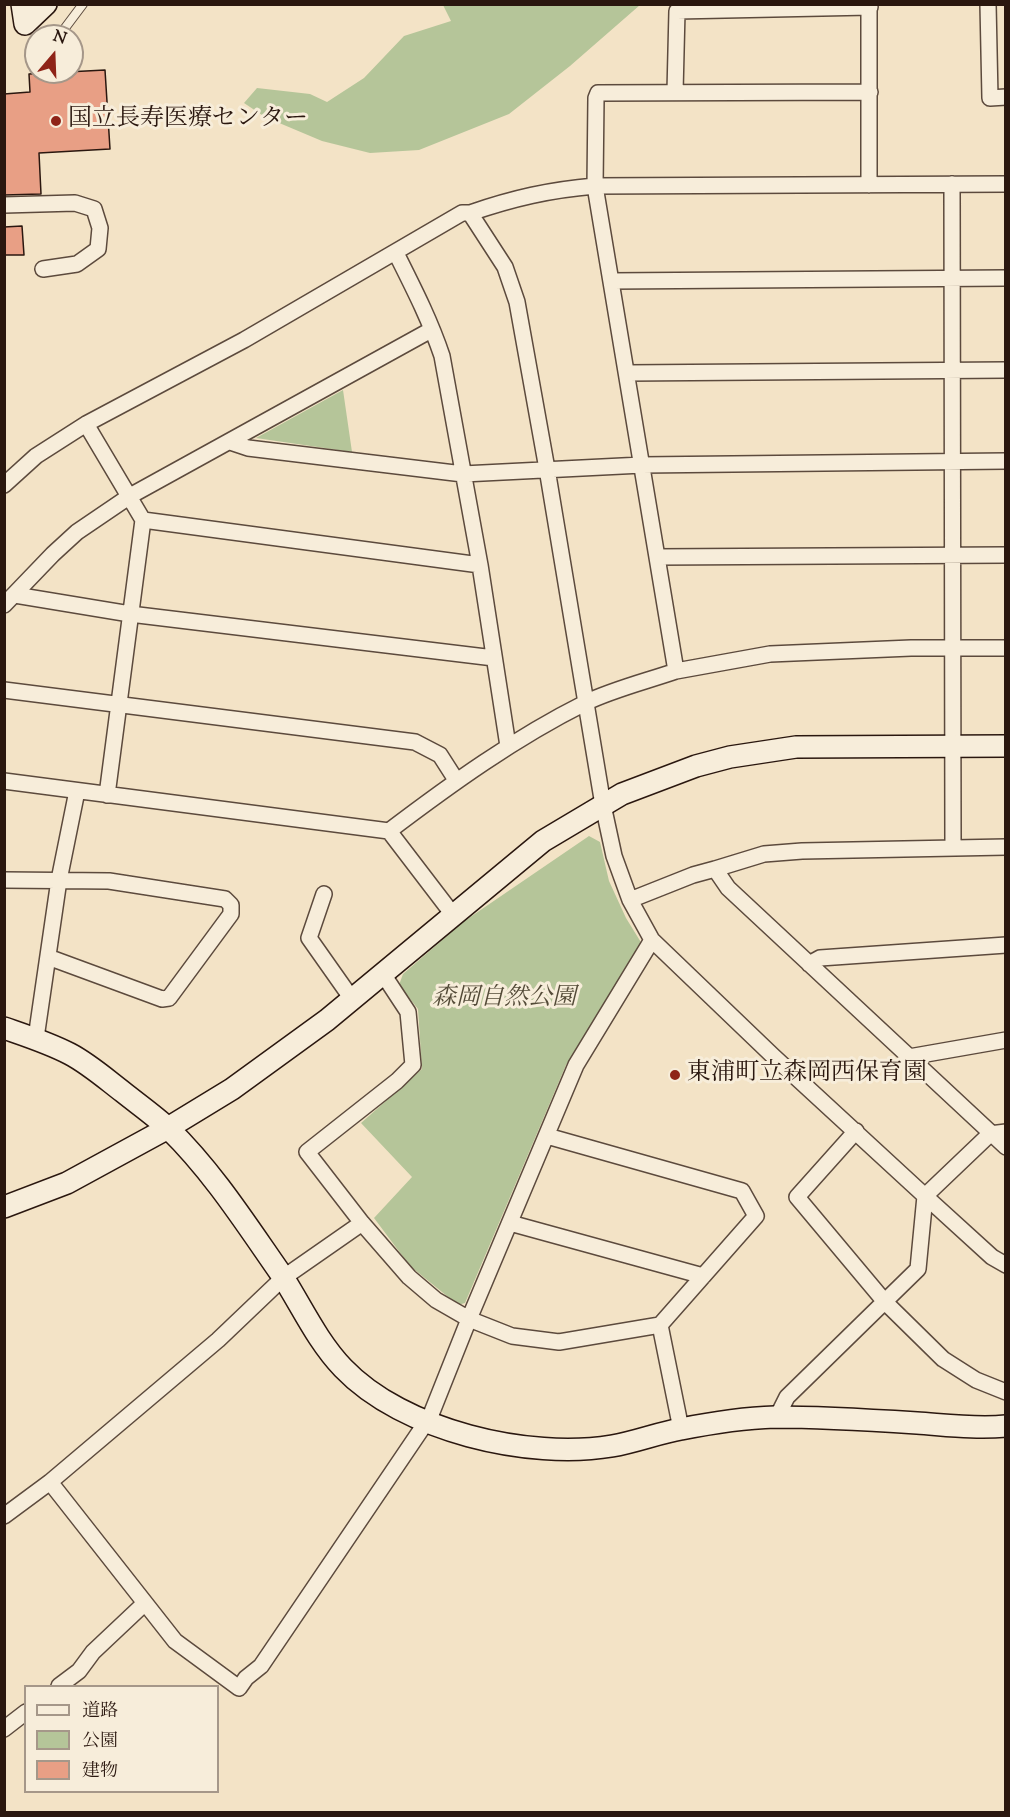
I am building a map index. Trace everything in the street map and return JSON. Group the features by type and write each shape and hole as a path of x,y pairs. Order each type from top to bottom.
{"street":[{"path":"22,4 25,24 46,4"},
{"path":"988,4 990,98 1005,97"},
{"path":"675,92 677,11 869,6 869,185"},
{"path":"676,671 595,186 598,93 870,92"},
{"path":"952,184 953,848"},
{"path":"4,485 36,456 86,424 244,340 462,213 470,213 513,198 554,189 595,186 1005,184"},
{"path":"4,206 75,203 94,209 100,228 98,249 77,264 43,269"},
{"path":"470,213 505,267 517,302 603,805 614,856 630,900 652,940 773,1056 925,1196 992,1257 1005,1265"},
{"path":"396,253 428,318 442,356 480,565 508,746"},
{"path":"612,281 1005,278"},
{"path":"10,600 77,532 130,496 431,330"},
{"path":"628,373 1005,370"},
{"path":"86,424 143,520 107,795"},
{"path":"230,442 248,448 463,474 642,465 1005,461"},
{"path":"143,520 480,565"},
{"path":"657,557 1005,555"},
{"path":"10,600 494,658"},
{"path":"4,781 389,831 456,780 508,746 587,702 676,671 770,654 911,648 1005,648"},
{"path":"4,690 415,742 440,755 456,780"},
{"path":"4,1207 67,1183 168,1128 232,1089 282,1055 543,841 622,794 661,778 730,757 796,747 1005,746"},
{"path":"36,1038 59,880 77,790"},
{"path":"389,831 454,916"},
{"path":"630,900 693,875 764,854 802,850 1005,847"},
{"path":"716,869 728,888 1005,1148"},
{"path":"4,880 109,881 225,899 231,905 231,914 169,998 162,999 48,957"},
{"path":"324,894 309,938 352,999"},
{"path":"50,1482 175,1641 239,1688 246,1678 261,1666 428,1421 576,1065 652,940"},
{"path":"809,964 820,958 1005,945"},
{"path":"383,974 408,1012 413,1065 397,1081 307,1152 362,1223 409,1277 436,1300 469,1319 512,1336 560,1342 660,1325 756,1216 742,1191 547,1136"},
{"path":"4,1028 36,1038 72,1055 104,1077 168,1128 215,1180 342,1367 384,1400 428,1421 488,1441 567,1451 613,1446 681,1429 777,1417 987,1428 1005,1426"},
{"path":"909,1057 1005,1040"},
{"path":"856,1131 798,1197 885,1302 950,1364 976,1380 1005,1392"},
{"path":"777,1417 787,1397 918,1269 925,1196 990,1134 1005,1132"},
{"path":"4,1516 50,1482 218,1340 283,1278 362,1223"},
{"path":"510,1223 703,1276"},
{"path":"660,1325 681,1429"},
{"path":"60,1685 79,1671 93,1652 146,1603"},
{"path":"4,1729 24,1714"}],"lane":[{"path":"68,24 83,4"}],"green space":[{"path":"443,5 640,5 570,66 509,114 419,150 370,153 322,141 265,117 244,103 257,88 310,94 327,102 364,78 404,36 451,21"},
{"path":"343,390 352,452 256,438"},
{"name":"森岡自然公園","path":"589,836 600,842 609,881 626,918 642,944 566,1065 465,1303 458,1305 410,1266 374,1218 412,1177 361,1123 422,1069 418,1009 399,985 403,974 463,922"}],"building":[{"name":"国立長寿医療センター","path":"105,70 110,149 39,153 41,194 4,195 4,94 30,92 30,84 84,84 84,71"},
{"path":"22,226 24,255 4,255 4,227"}],"place":[{"name":"国立長寿医療センター","path":"56,121"},
{"name":"東浦町立森岡西保育園","path":"675,1075"}]}
